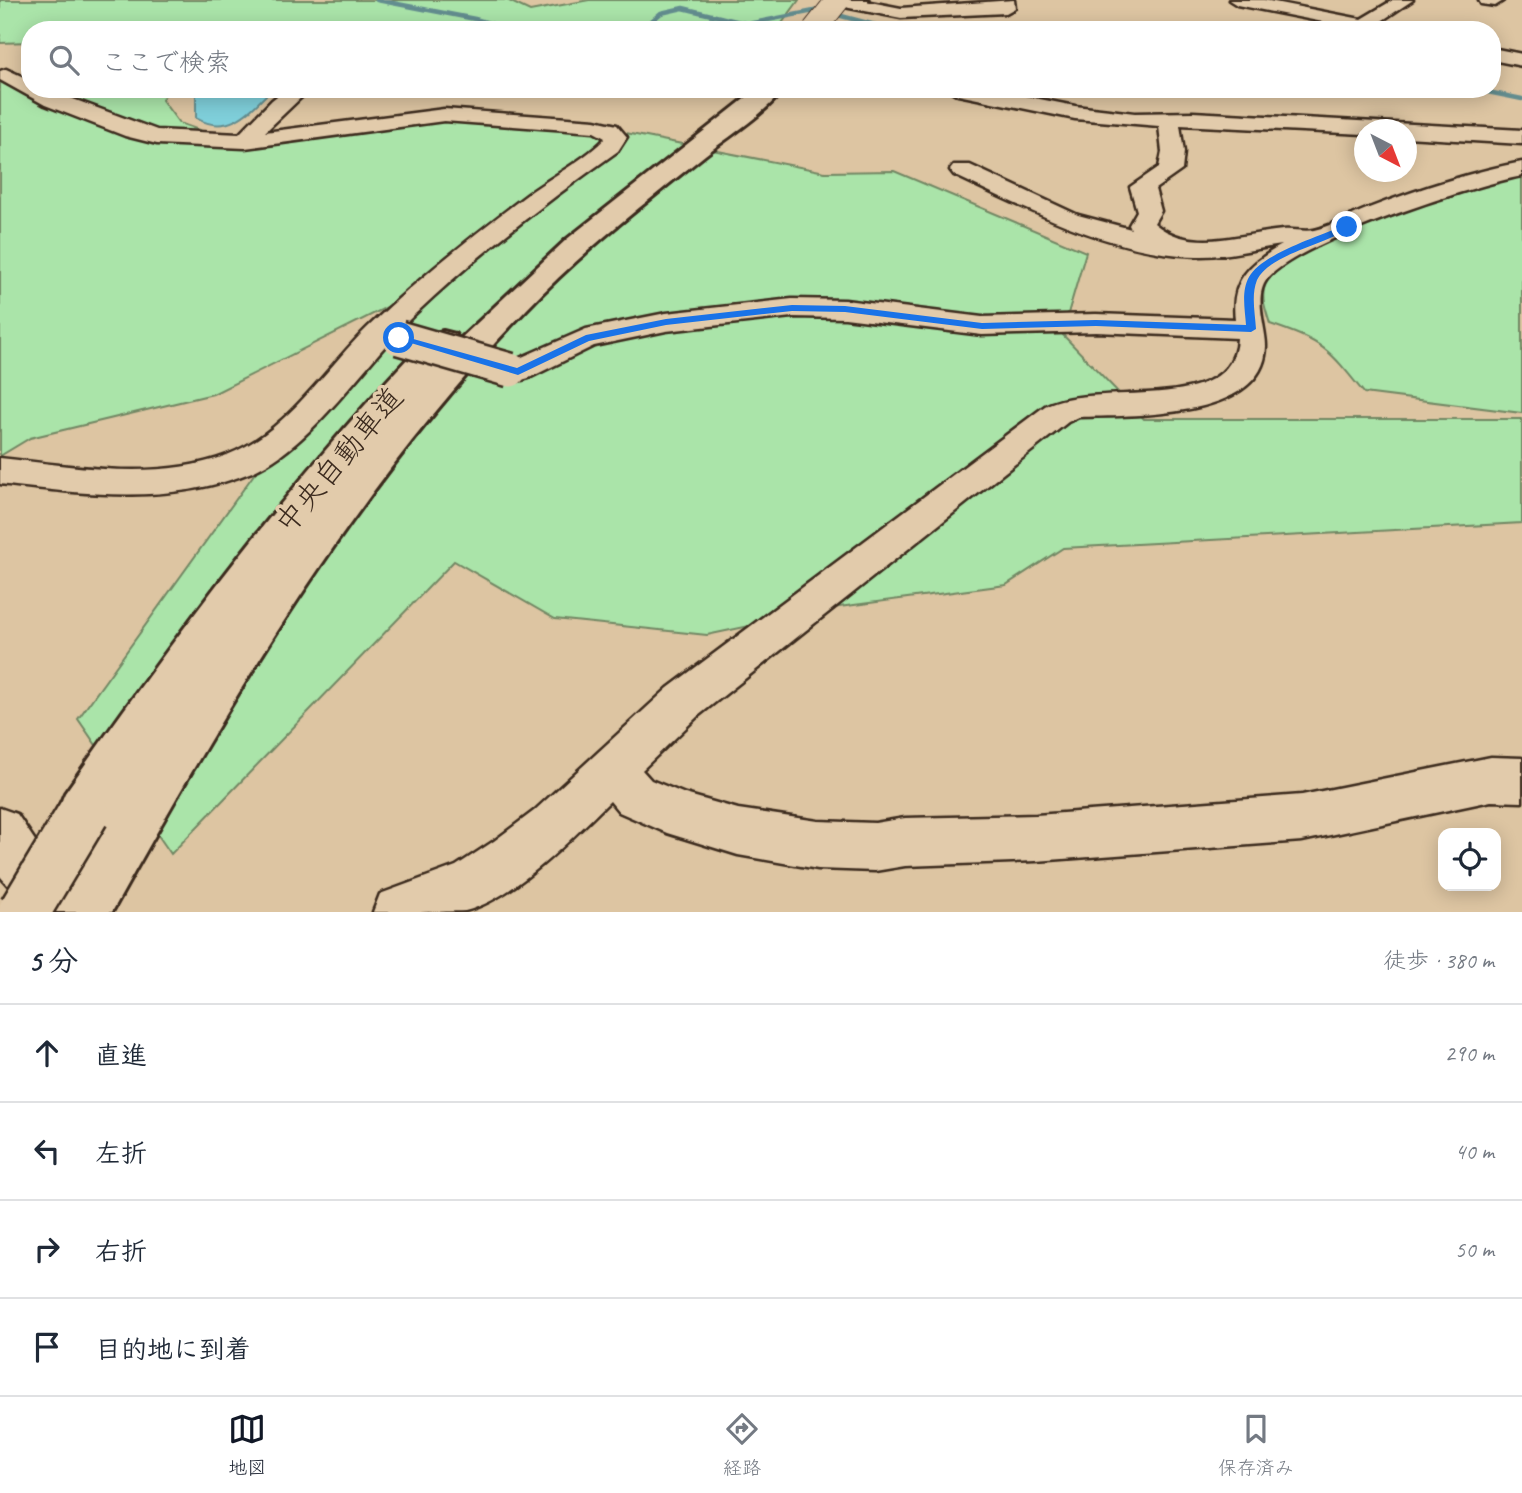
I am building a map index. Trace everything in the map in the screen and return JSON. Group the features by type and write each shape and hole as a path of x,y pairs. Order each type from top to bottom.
{"highway":[{"path":"824,21 847,0"},
{"path":"839,21 847,0"},
{"name":"中央自動車道","path":"80,912 109,815 192,650 283,524 399,388 481,304 554,238 734,98"},
{"name":"中央自動車道","path":"24,912 109,815 364,472 440,382 514,302 585,237 761,98"}],"street":[{"path":"847,0 901,13 1006,8 1006,0"},
{"path":"1237,0 1355,21"},
{"path":"1369,21 1405,0"},
{"path":"1501,56 1522,60"},
{"path":"6,75 21,83"},
{"path":"0,471 147,483 197,476 241,463 271,448 388,336 482,239 610,146 616,137 610,130 595,126 444,115 245,141 157,137 133,131 47,98"},
{"path":"245,141 287,98"},
{"path":"1008,98 1090,113 1169,121 1193,118 1522,137"},
{"path":"1169,121 1172,152 1170,170 1142,187 1149,211 1141,225 1148,233 1170,245"},
{"path":"398,912 470,884 511,859 612,770 683,702 1021,441 1069,408 1176,400 1211,393 1244,370 1251,353 1249,298 1253,278 1267,263 1318,239 1449,188 1498,172 1522,169"},
{"path":"962,170 1069,220 1156,245 1204,247 1297,237 1318,239"},
{"path":"388,336 518,371 586,338 666,322 792,308 845,309 982,326 1096,323 1251,329"},
{"path":"612,770 635,796 683,817 738,832 818,845 875,847 905,842 1036,838 1302,818 1491,779 1522,780"},
{"path":"0,831 20,869 57,902 73,912"}],"green space":[{"path":"0,0 507,0 530,11 589,0 799,0 784,21 21,21 21,42 0,43"},
{"path":"21,80 21,98 163,98 179,123 236,143 438,118 626,133 825,172 894,171 1086,252 1062,334 1144,419 1522,419 1522,523 1063,548 1006,585 839,607 707,635 555,619 454,561 171,854 78,719 265,459 423,289 213,394 30,438 0,456 0,82"},
{"path":"1522,176 1522,413 1364,393 1324,349 1303,336 1270,324 1263,297 1267,282 1285,264 1312,247 1346,230 1424,202"}],"water":[{"path":"196,98 262,98 247,113 229,123 219,125 196,118"}],"waterway":[{"path":"377,0 482,21"},
{"path":"652,21 661,13 683,8 736,21"},
{"path":"763,21 819,10 860,21"},
{"path":"1501,95 1522,99"}],"route":[{"path":"399,338 518,371 586,338 666,322 792,308 845,309 982,326 1096,323 1251,329 1249,298 1253,278 1267,263 1347,227"}]}
